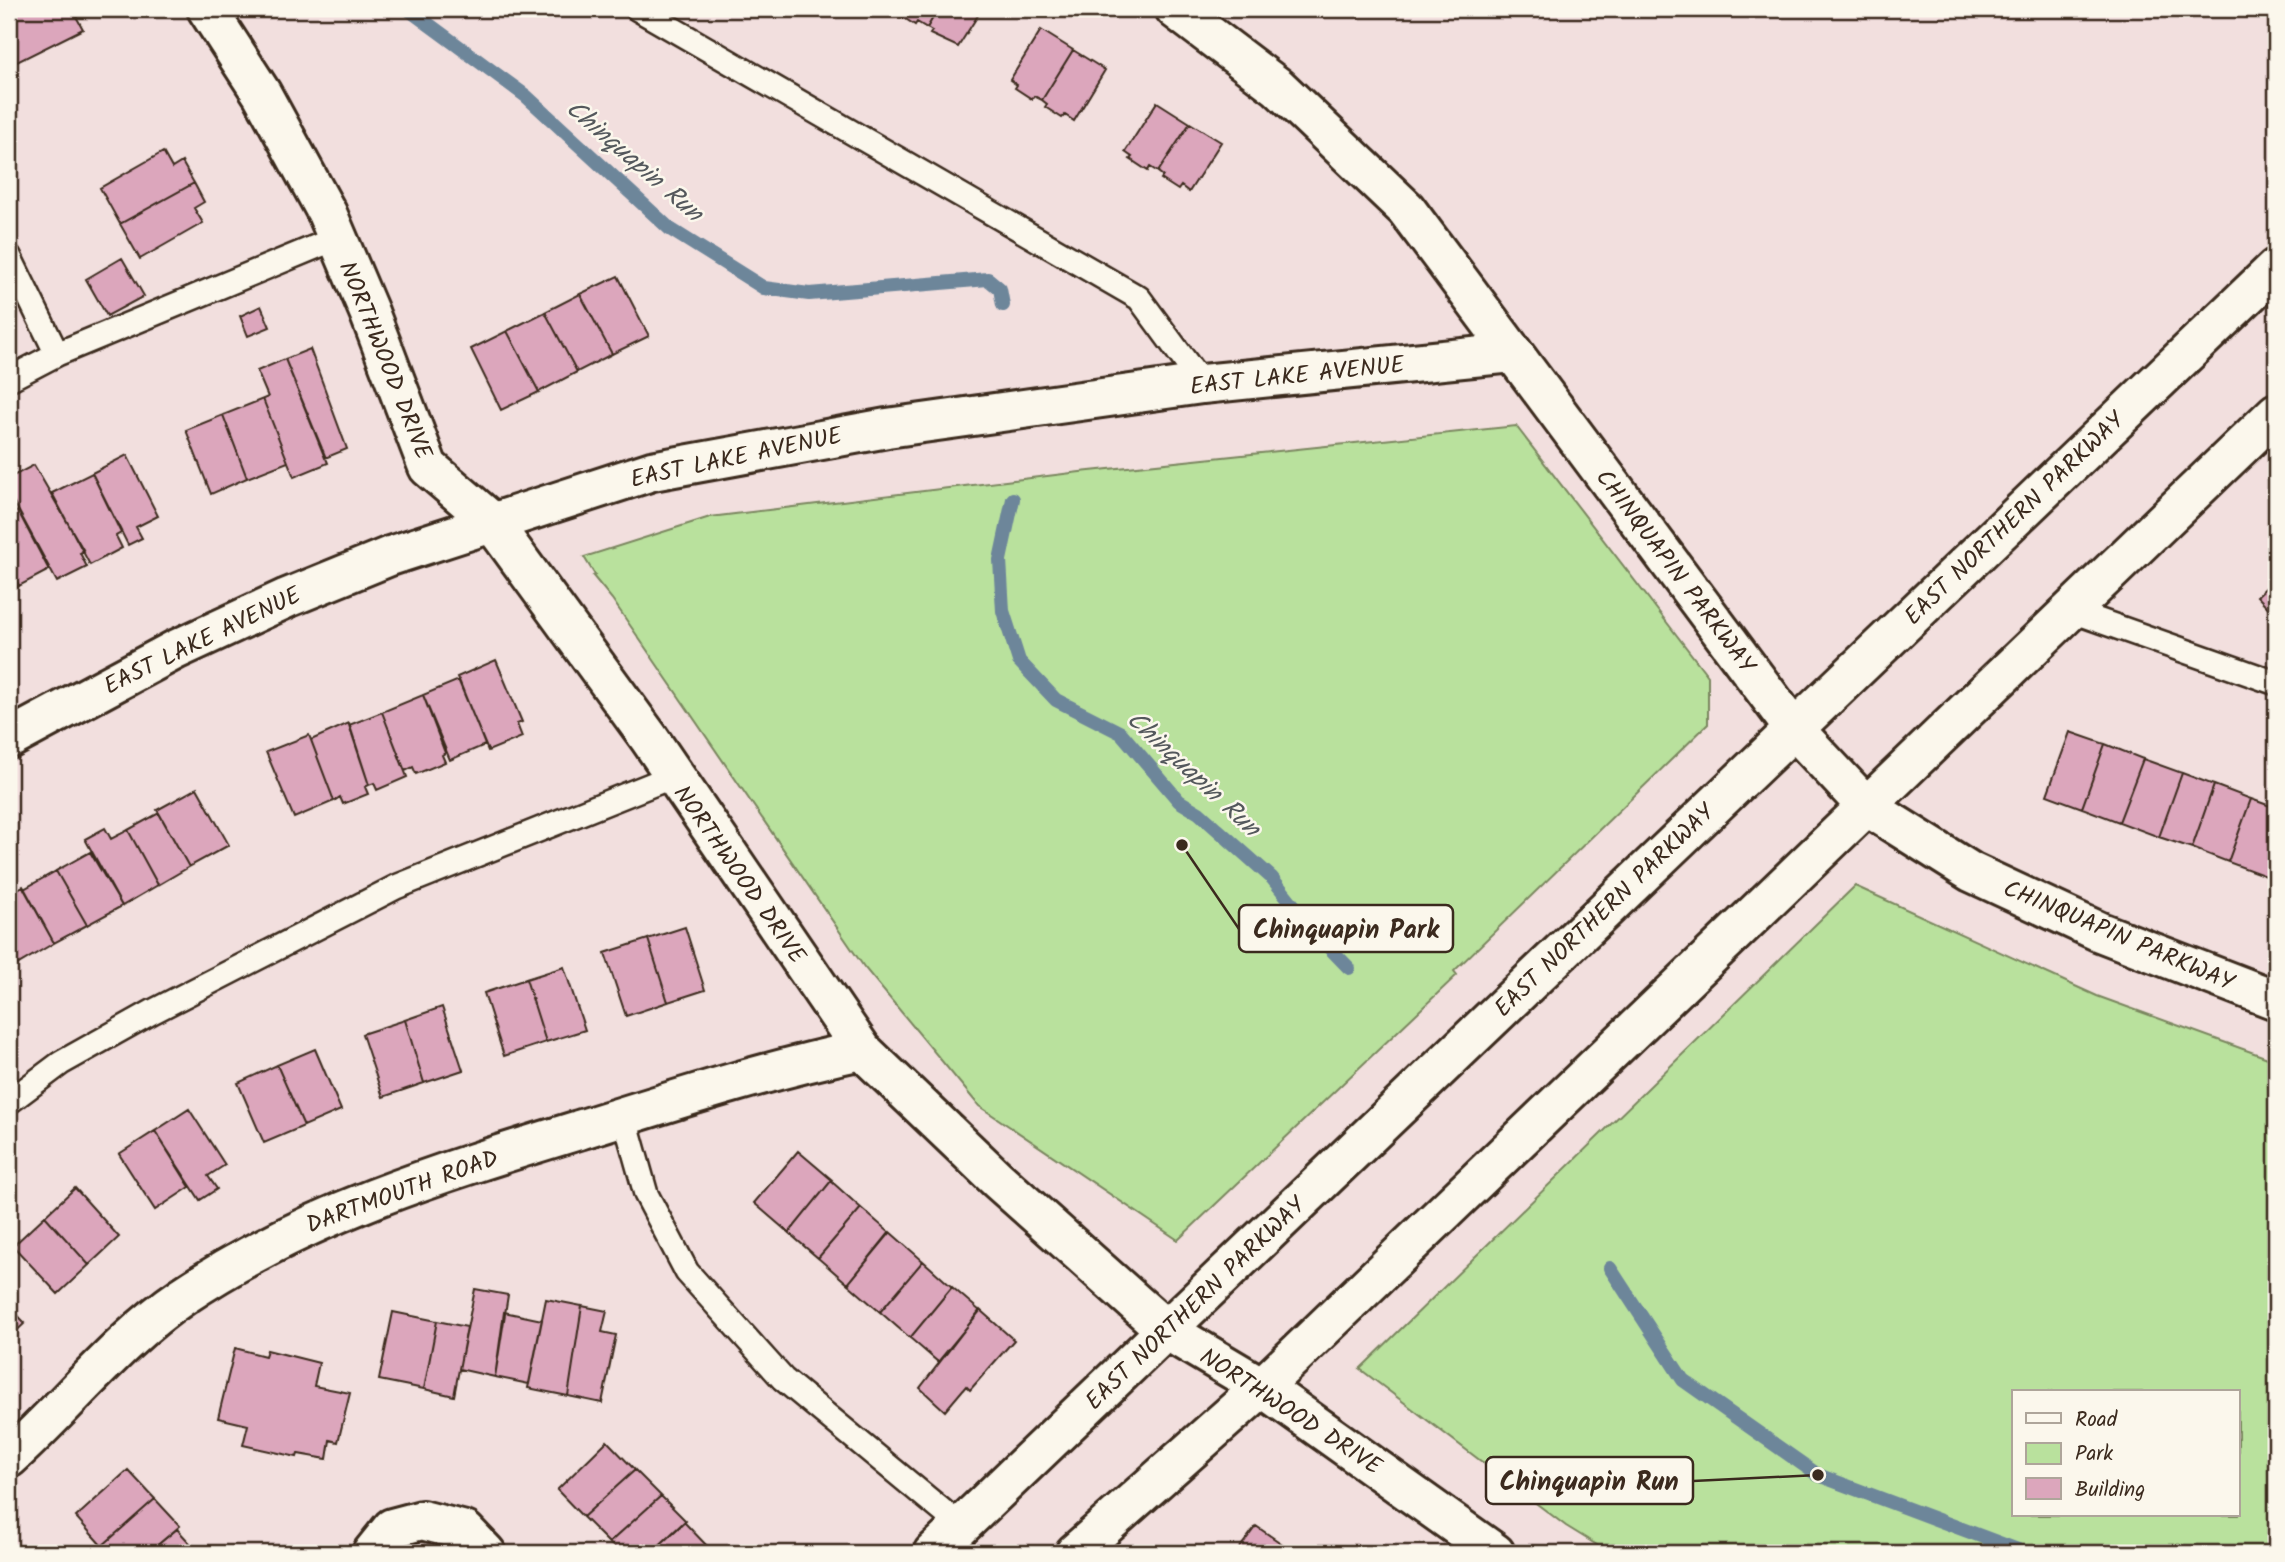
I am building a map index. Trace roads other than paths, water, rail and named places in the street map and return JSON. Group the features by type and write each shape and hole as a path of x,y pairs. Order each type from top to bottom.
{"street":[{"name":"NORTHWOOD DRIVE","path":"207,9 275,117 337,238 369,312 428,467 491,521 649,738 862,1050 998,1180 1166,1330 1262,1387 1495,1553"},
{"name":"CHINQUAPIN PARKWAY","path":"1175,9 1278,88 1398,200 1452,267 1513,353 1793,728 1866,806 1971,872 2031,901 2101,932 2276,1000"},
{"name":"EAST NORTHERN PARKWAY","path":"933,1553 2276,268"},
{"name":"EAST LAKE AVENUE","path":"9,739 163,656 287,598 390,556 491,521 652,471 769,447 1202,384 1513,353"},
{"path":"1075,1553 1262,1387 2276,413"},
{"name":"DARTMOUTH ROAD","path":"9,1458 140,1330 181,1297 279,1239 349,1206 396,1189 787,1066 862,1050"},
{"path":"372,1553 392,1528 422,1520 465,1531 486,1553"}],"lane":[{"path":"638,9 1139,298 1202,384"},
{"path":"9,379 57,354 337,238"},
{"path":"9,257 57,354"},
{"path":"2069,610 2276,683"},
{"path":"9,1102 61,1063 118,1031 397,887 673,776"},
{"path":"624,1116 646,1194 687,1272 783,1379 961,1526"}],"waterway":[{"name":"Chinquapin Run","path":"408,9 526,96 670,229 764,288 809,294 988,279 1000,289 1003,305"},
{"name":"Chinquapin Run","path":"1013,499 1000,560 1003,611 1019,661 1056,700 1121,733 1179,801 1199,813 1272,878 1319,937 1349,968"},
{"name":"Chinquapin Run","path":"1610,1268 1683,1380 1818,1475 2026,1553"}],"place":[{"name":"Chinquapin Park","path":"1182,845"},
{"name":"Chinquapin Run","path":"1818,1475"}]}
